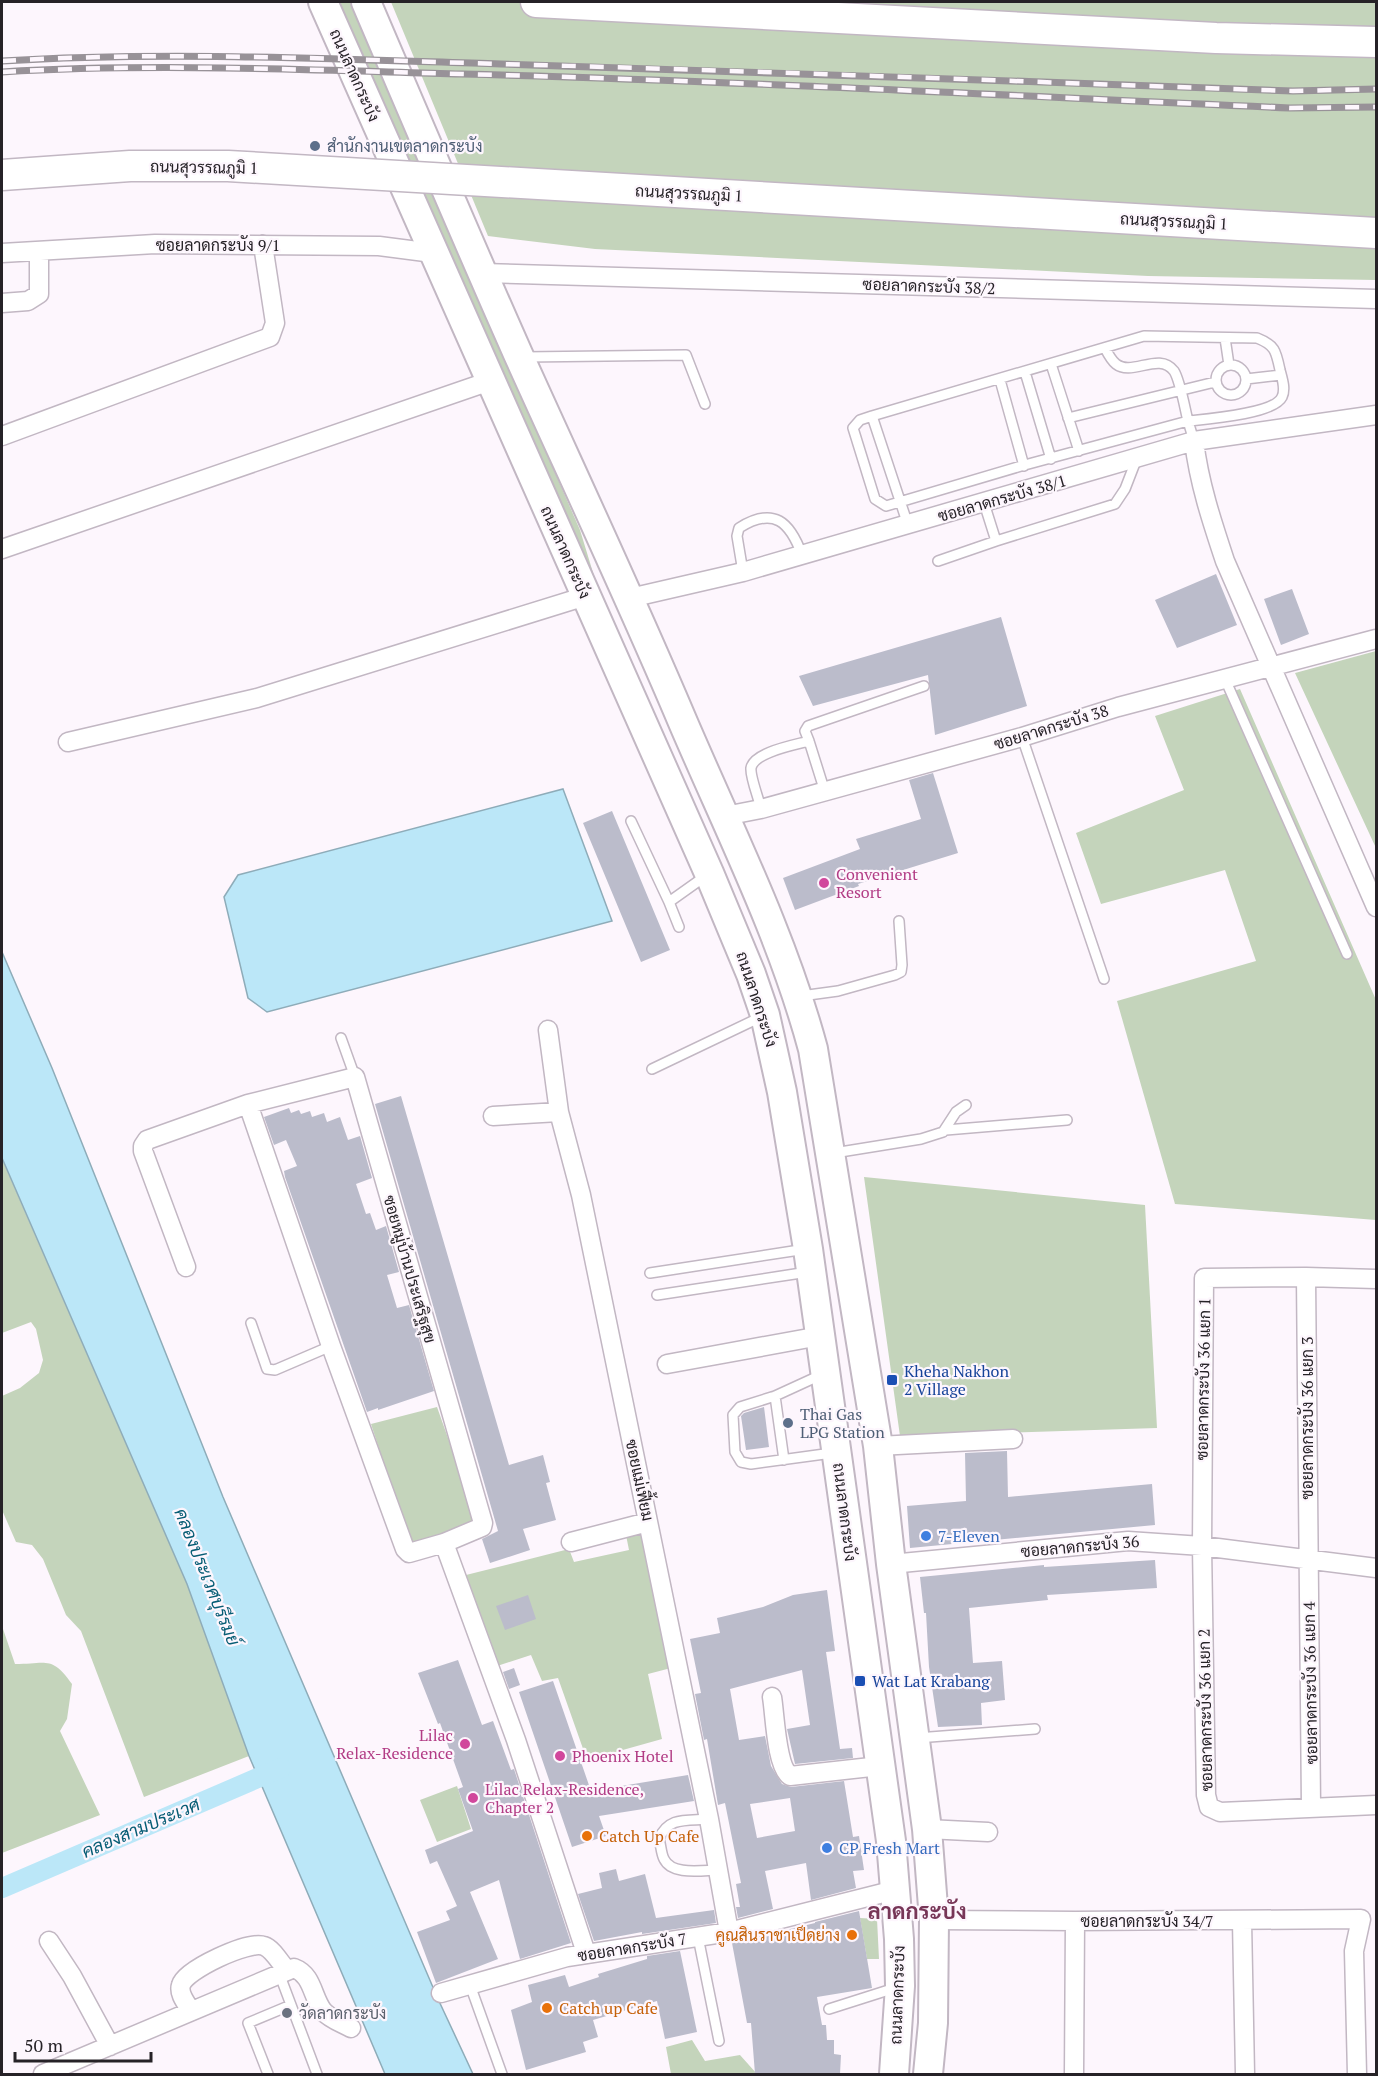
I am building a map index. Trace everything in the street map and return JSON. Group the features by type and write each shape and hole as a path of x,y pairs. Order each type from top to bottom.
{"highway":[{"path":"536,2 1216,38 1377,42"},
{"name":"ถนนสุวรรณภูมิ 1","path":"2,175 130,166 228,166 1377,233"}],"main road":[{"name":"ถนนลาดกระบัง","path":"322,2 659,765 709,873 751,974 765,1015 782,1092 809,1260 838,1452 891,1841 899,1939 900,1986 894,2074"},
{"path":"366,2 482,273 630,598 725,816 799,996 813,1050 832,1154 878,1446 891,1564 927,1829 934,1920 933,2023 928,2074"},
{"path":"659,765 694,747"},
{"path":"852,1566 891,1564"}],"street":[{"name":"ซอยลาดกระบัง 9/1","path":"2,253 155,244 379,246 434,253"},
{"path":"2,436 270,337 275,323 263,245"},
{"path":"2,303 28,301 39,294 39,251"},
{"name":"ซอยลาดกระบัง 38/2","path":"482,273 1377,299"},
{"path":"2,549 490,381"},
{"name":"ซอยลาดกระบัง 38/1","path":"630,598 743,572 1194,441 1377,415"},
{"path":"1194,441 1197,469 1222,551 1270,667 1377,907"},
{"path":"68,742 257,698 586,596"},
{"name":"ซอยลาดกระบัง 38","path":"725,816 825,792 1022,737 1118,707 1377,639"},
{"name":"ซอยแม่เฟี้ยม","path":"548,1030 559,1112 582,1195 719,1870 729,1932"},
{"path":"186,1267 143,1146 147,1140 248,1104 355,1077"},
{"name":"ซอยหมู่บ้านประเสริฐสุข","path":"248,1104 331,1346 407,1553 480,1530 483,1523 355,1077"},
{"path":"493,1116 559,1112"},
{"path":"1306,1277 1377,1279"},
{"name":"ซอยลาดกระบัง 36 แยก 1","path":"1202,1545 1204,1278 1306,1277"},
{"name":"ซอยลาดกระบัง 36 แยก 3","path":"1306,1277 1308,1560"},
{"path":"667,1364 820,1336"},
{"path":"878,1446 1013,1439"},
{"path":"571,1542 648,1522"},
{"name":"ซอยลาดกระบัง 36","path":"891,1564 1128,1541 1202,1545 1377,1568"},
{"path":"444,1543 516,1740 586,1953"},
{"name":"ซอยลาดกระบัง 36 แยก 2","path":"1202,1545 1206,1794 1209,1807 1220,1812 1311,1807"},
{"name":"ซอยลาดกระบัง 36 แยก 4","path":"1308,1560 1311,1807"},
{"path":"772,1696 781,1759 786,1773 790,1776 880,1766"},
{"path":"1311,1807 1377,1805"},
{"path":"927,1829 988,1832"},
{"name":"ซอยลาดกระบัง 7","path":"441,1993 567,1957 729,1932 895,1890"},
{"name":"ซอยลาดกระบัง 34/7","path":"934,1920 1369,1919 1354,1951 1357,2074"},
{"path":"1074,2074 1075,1921"},
{"path":"1242,1921 1245,2074"},
{"path":"49,1941 72,1976 110,2046"},
{"path":"191,2011 181,1994 181,1984 187,1977 214,1960 240,1948 263,1945 271,1950 283,1972"},
{"path":"43,2074 283,1972 298,1970 308,1980 324,2012 351,2028"}],"lane":[{"path":"1144,336 1257,339 1269,343 1277,353 1284,391 1282,400 1274,406 1240,414 1188,421 886,506 875,499 853,428 860,420 1105,348 1144,336"},
{"path":"1225,338 1229,365"},
{"path":"1105,348 1114,363 1120,367 1128,368 1155,363 1166,364 1172,368 1176,375 1194,441"},
{"path":"520,357 686,355 705,404"},
{"path":"1052,364 1078,451"},
{"path":"1229,365 1236,366 1243,371 1246,379 1245,386 1240,393 1232,396 1225,395 1218,390 1215,382 1216,374 1221,368 1229,365"},
{"path":"1025,372 1051,459"},
{"path":"1246,379 1281,375"},
{"path":"1000,380 1024,466"},
{"path":"1068,418 1215,382"},
{"path":"1232,396 1240,414"},
{"path":"872,416 908,525"},
{"path":"938,561 1115,504 1125,489 1137,458"},
{"path":"984,503 996,542"},
{"path":"743,572 737,536 739,528 748,522 771,517 780,519 795,536 802,555"},
{"path":"1225,679 1347,954"},
{"path":"825,792 805,730 808,726 924,686"},
{"path":"1022,737 1104,979"},
{"path":"761,809 751,769 754,761 762,755 808,741"},
{"path":"632,821 679,927"},
{"path":"669,902 709,873"},
{"path":"799,996 838,991 901,972 899,921"},
{"path":"652,1069 765,1015"},
{"path":"341,1038 355,1077"},
{"path":"946,1130 956,1112 966,1105"},
{"path":"832,1154 921,1139 946,1130 1067,1120"},
{"path":"650,1273 809,1260"},
{"path":"657,1295 809,1260"},
{"path":"251,1323 267,1369 274,1370 331,1346"},
{"path":"825,1373 735,1411 733,1415 735,1452 741,1462 751,1464 838,1452"},
{"path":"775,1396 784,1460"},
{"path":"915,1738 1035,1729"},
{"path":"709,1820 676,1822 667,1825 659,1839 663,1858 669,1866 680,1870 719,1870"},
{"path":"698,1937 719,2040"},
{"path":"283,1972 291,2005 317,2074"},
{"path":"470,1985 502,2074"},
{"path":"829,2009 900,1986"},
{"path":"268,2074 248,2023 291,2005"}],"green space":[{"path":"338,2 350,2 580,530 602,602"},
{"path":"391,2 1376,2 1376,280 1148,276 595,249 488,236"},
{"path":"1376,651 1376,848 1295,673"},
{"path":"1240,689 1376,1000 1376,1220 1175,1204 1117,1001 1256,961 1225,870 1101,904 1076,833 1184,790 1155,716"},
{"path":"2,1159 187,1584 249,1756 144,1797 81,1631 66,1615 43,1559 32,1545 16,1542 2,1510 2,1396 20,1388 39,1373 43,1360 36,1329 31,1322 2,1333"},
{"path":"864,1177 1145,1205 1157,1428 900,1436"},
{"path":"437,1407 477,1520 411,1547 371,1424"},
{"path":"643,1530 671,1668 648,1674 662,1739 587,1760 558,1678 542,1681 531,1655 494,1667 462,1576 569,1549 574,1562 629,1550 626,1535"},
{"path":"2,1626 15,1664 48,1663 59,1669 72,1684 67,1719 60,1731 100,1815 2,1853"},
{"path":"457,1786 471,1829 437,1842 420,1800"},
{"path":"860,1918 877,1919 879,1959 867,1959"},
{"path":"692,2040 705,2061 740,2055 757,2074 671,2074 666,2047"}],"water":[{"path":"563,789 612,921 267,1012 248,998 224,897 238,875"},
{"name":"คลองประเวศบุรีรมย์","path":"2,952 52,1068 223,1497 438,1999 473,2074 385,2074 249,1756 187,1584 2,1158"}],"building":[{"path":"1216,574 1237,625 1177,648 1155,600"},
{"path":"1292,589 1309,634 1281,645 1264,599"},
{"path":"1001,617 1027,706 935,735 928,675 813,706 799,676"},
{"path":"933,773 958,853 858,884 859,886 795,910 783,878 860,849 856,839 921,819 909,780"},
{"path":"612,811 670,950 641,962 583,823"},
{"path":"401,1096 509,1465 543,1455 550,1482 546,1483 556,1520 523,1529 530,1550 490,1563 482,1539 498,1531 375,1104"},
{"path":"289,1108 291,1113 299,1110 301,1114 310,1111 312,1117 324,1113 327,1122 340,1117 348,1140 360,1136 372,1178 356,1184 366,1214 370,1213 376,1230 386,1226 399,1272 387,1275 397,1308 409,1305 434,1391 367,1412 285,1177 284,1171 297,1166 286,1140 274,1145 264,1117"},
{"path":"764,1407 769,1447 746,1450 741,1416"},
{"path":"1007,1451 1008,1497 1152,1484 1155,1525 910,1548 907,1506 966,1501 965,1453"},
{"path":"1155,1560 1157,1588 1047,1595 1048,1600 969,1608 973,1663 1002,1661 1005,1700 981,1703 982,1725 938,1727 920,1577 1044,1565 1044,1567"},
{"path":"827,1590 835,1651 826,1652 840,1749 852,1748 853,1758 795,1764 787,1729 810,1725 802,1670 730,1689 739,1740 765,1736 771,1766 782,1784 791,1787 844,1781 853,1837 859,1836 864,1870 853,1871 856,1888 811,1900 806,1863 765,1871 773,1909 738,1918 736,1907 740,1907 736,1884 741,1883 725,1803 718,1805 707,1739 704,1740 695,1694 701,1693 690,1639 720,1633 717,1618 763,1607 793,1595","holes":["790,1798 795,1831 757,1838 750,1804"]},
{"path":"528,1595 536,1619 505,1630 496,1606"},
{"path":"458,1660 482,1725 493,1721 511,1770 514,1769 571,1943 520,1959 499,1880 470,1892 498,1959 436,1983 417,1932 450,1920 446,1911 457,1906 437,1861 430,1864 425,1850 473,1831 458,1789 463,1787 440,1723 438,1724 418,1673"},
{"path":"514,1668 520,1685 509,1689 503,1672"},
{"name":"Phoenix Hotel","path":"553,1681 591,1791 688,1775 694,1801 599,1816 606,1836 572,1847 519,1692"},
{"path":"616,1869 619,1881 645,1874 656,1918 714,1910 716,1923 642,1934 642,1932 594,1941 578,1894 602,1888 599,1873"},
{"path":"859,1911 872,1988 817,1997 822,2025 826,2025 827,2040 834,2040 834,2054 841,2055 840,2074 755,2074 751,2023 747,2023 732,1943"},
{"path":"680,1951 697,2032 665,2039 657,2001 593,2020 598,2037 583,2042 586,2052 526,2070 511,2010 532,2002 528,1985 565,1975 569,1987 599,1977 598,1974 647,1959 647,1956"}],"waterway":[{"name":"คลองสามประเวศ","path":"2,1888 281,1768"}],"railway":[{"path":"2,61 64,58 252,57 1293,91 1376,89"},
{"path":"2,72 117,68 289,69 876,89 1290,108 1376,107"}],"place":[{"name":"สำนักงานเขตลาดกระบัง","path":"315,146"},
{"name":"Convenient Resort","path":"824,883"},
{"name":"Kheha Nakhon 2 Village","path":"892,1380"},
{"name":"Thai Gas LPG Station","path":"788,1423"},
{"name":"7-Eleven","path":"926,1536"},
{"name":"Wat Lat Krabang","path":"860,1681"},
{"name":"Lilac Relax-Residence","path":"465,1744"},
{"name":"Phoenix Hotel","path":"560,1756"},
{"name":"Lilac Relax-Residence, Chapter 2","path":"473,1798"},
{"name":"Catch Up Cafe","path":"587,1836"},
{"name":"CP Fresh Mart","path":"827,1848"},
{"name":"คูณสินราชาเป็ดย่าง","path":"852,1935"},
{"name":"Catch up Cafe","path":"547,2008"},
{"name":"วัดลาดกระบัง","path":"287,2013"}],"district":[{"name":"ลาดกระบัง","path":"917,1911"}]}
